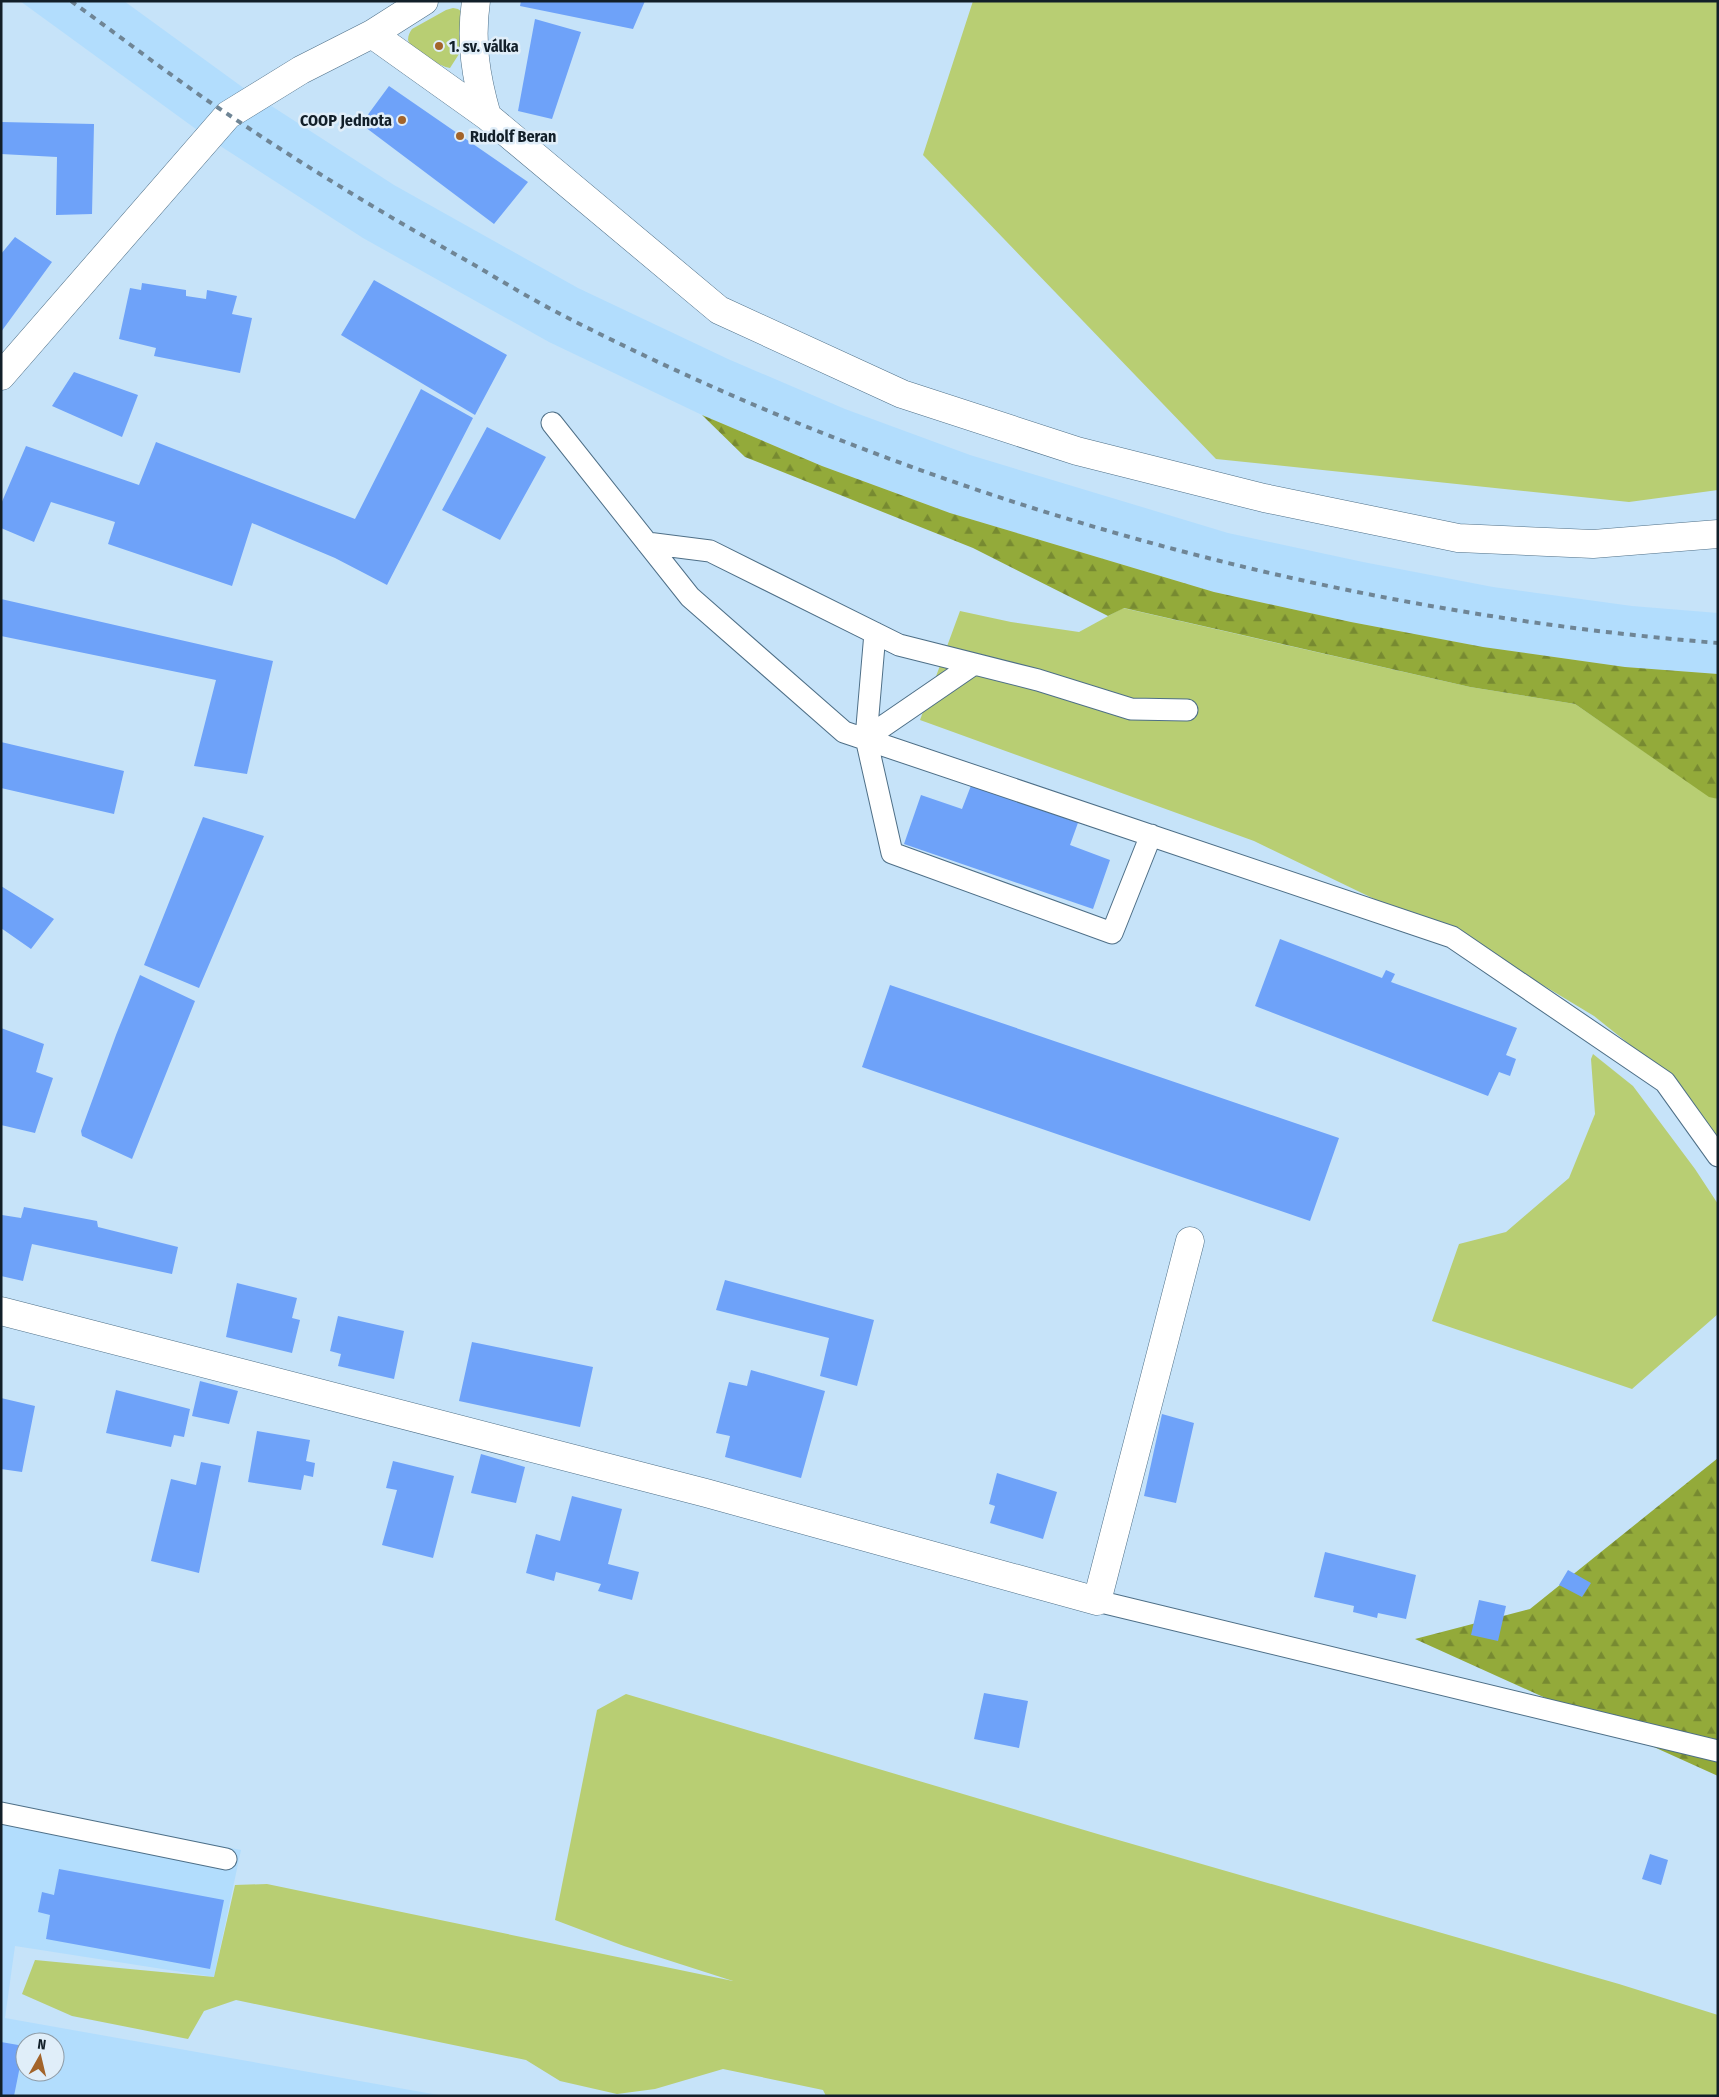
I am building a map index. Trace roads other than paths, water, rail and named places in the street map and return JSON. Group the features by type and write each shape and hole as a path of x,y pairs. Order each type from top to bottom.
{"street":[{"path":"1,376 228,115 301,70 372,34 424,1"},
{"path":"476,1 473,46 477,80 487,116"},
{"path":"372,34 487,116 719,310 902,394 1077,451 1264,498 1458,538 1593,544 1718,534"},
{"path":"1,1311 706,1493 1098,1601 1190,1241"}],"lane":[{"path":"552,423 690,597 844,732 1452,937 1665,1082 1718,1156"},
{"path":"647,543 710,550 899,646 1038,680 1131,709 1187,710"},
{"path":"875,633 866,738 892,853 1112,933 1150,835"},
{"path":"866,738 974,664"},
{"path":"1098,1601 1718,1751"},
{"path":"1,1813 226,1858"}],"railway":[{"path":"71,1 191,89 292,157 521,292 564,316 699,381 839,439 981,491 1125,536 1272,573 1420,604 1569,627 1718,643"}],"place":[{"name":"1. sv. válka","path":"439,46"},
{"name":"COOP Jednota","path":"402,120"},
{"name":"Rudolf Beran","path":"460,136"}]}
